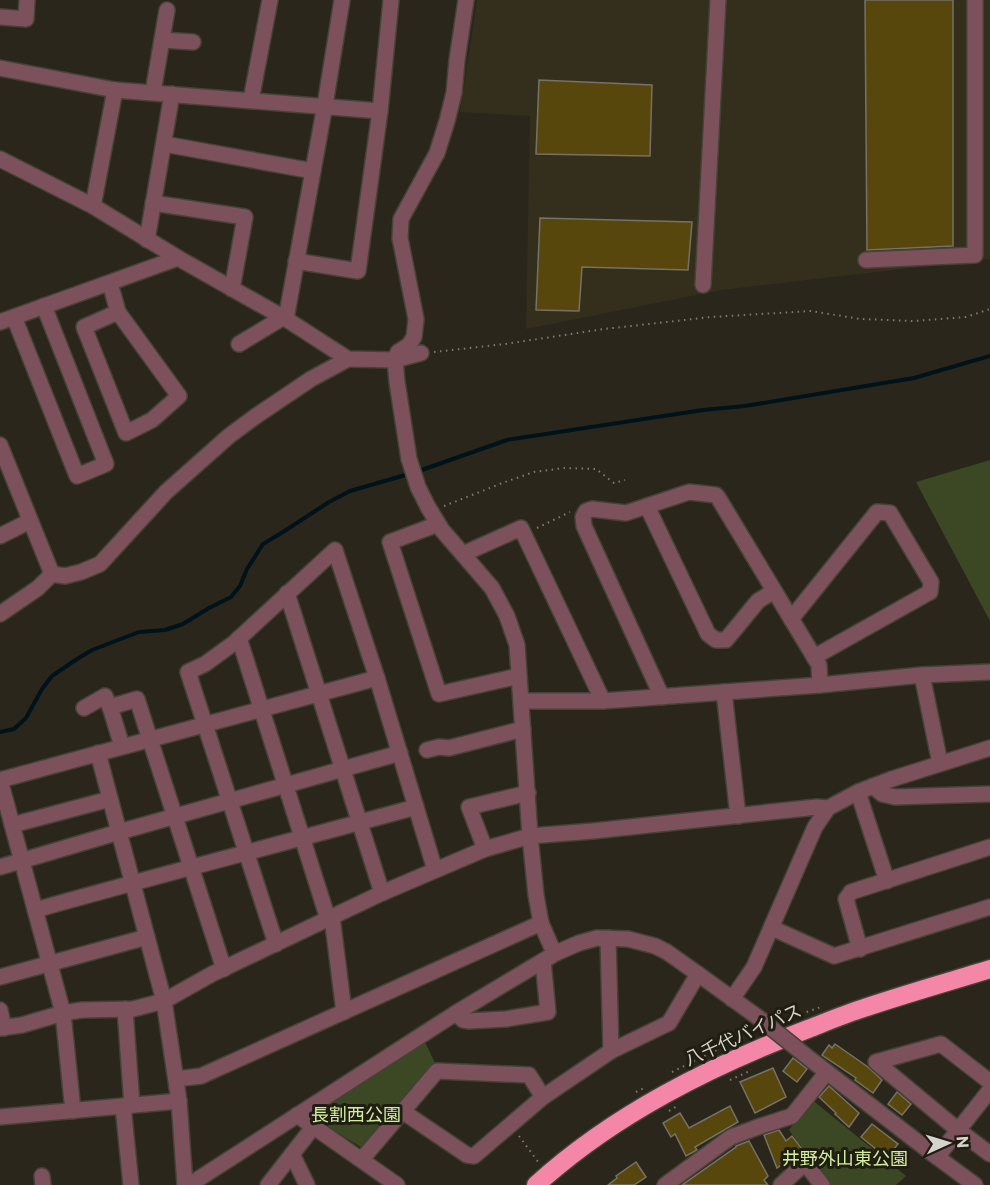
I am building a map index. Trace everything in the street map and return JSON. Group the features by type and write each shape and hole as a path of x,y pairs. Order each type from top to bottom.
{"highway":[{"name":"八千代バイパス","path":"536,1185 585,1145 643,1107 763,1046 861,1009 990,969"}],"street":[{"path":"0,17 26,20 27,0"},
{"path":"251,100 270,0"},
{"path":"239,344 284,319 325,105 342,0"},
{"path":"296,261 358,271 380,111 392,0"},
{"path":"456,1013 463,1020 469,1021 506,1019 548,1012 551,946 541,923 536,895 517,645 507,616 492,588 434,518 418,487 410,459 395,360 398,352 409,345 414,337 416,319 400,238 401,219 437,153 447,121 454,93 466,0"},
{"path":"703,285 718,0"},
{"path":"866,260 975,255 975,0"},
{"path":"153,93 167,10"},
{"path":"162,40 193,42"},
{"path":"0,68 115,90 380,111"},
{"path":"93,206 115,90"},
{"path":"147,240 172,94"},
{"path":"164,144 313,171"},
{"path":"0,159 93,206 348,359 395,360 422,353"},
{"path":"153,203 245,217 232,289"},
{"path":"44,306 106,464 77,476 7,319 178,258"},
{"path":"110,282 118,312 179,396 152,420 126,434 84,327 118,312"},
{"path":"52,574 65,576 100,564 166,492 229,436 311,380 348,359"},
{"path":"0,445 5,472 30,521 52,574"},
{"path":"662,697 584,526 583,517 586,511 592,509 626,513 689,492 716,495 819,665 820,685"},
{"path":"647,506 708,634 716,640 726,640 758,601 774,591"},
{"path":"791,619 877,512 890,513 931,582 930,592 814,657"},
{"path":"434,518 390,542 440,694 519,676"},
{"path":"0,536 30,521"},
{"path":"463,554 521,528 603,701"},
{"path":"276,944 188,672 205,664 239,638 334,550 377,678 435,870"},
{"path":"0,614 38,588 52,574"},
{"path":"288,593 382,893"},
{"path":"239,638 330,918 344,1012"},
{"path":"520,701 603,701 922,675 990,672"},
{"path":"922,675 940,763"},
{"path":"73,1111 63,1013 0,780 377,678"},
{"path":"724,692 738,816"},
{"path":"84,708 105,696 122,746"},
{"path":"110,707 137,699 224,969"},
{"path":"427,750 523,729"},
{"path":"732,999 754,967 815,826 828,808 873,786 990,748"},
{"path":"98,753 164,1001 179,1101 187,1185 211,1178 297,1114 549,957 579,943 608,938 646,943 667,952 759,1018 975,1185"},
{"path":"0,867 399,753"},
{"path":"873,786 882,794 895,797 990,794"},
{"path":"858,792 887,881"},
{"path":"485,849 469,807 528,793"},
{"path":"12,825 110,799"},
{"path":"35,910 416,807"},
{"path":"0,1010 2,1028 22,1026 63,1013 82,1010 133,1009 164,1001 224,969 382,893 485,849 530,836 817,807 828,808"},
{"path":"860,949 846,900 851,892 990,847"},
{"path":"772,928 834,956 990,907"},
{"path":"176,1079 201,1076 541,923"},
{"path":"0,977 147,937"},
{"path":"608,938 611,1051"},
{"path":"402,1111 467,1155 474,1155 543,1097 611,1051 669,1023 698,974"},
{"path":"125,1009 131,1185"},
{"path":"990,1082 941,1044 876,1062 990,1154"},
{"path":"362,1159 436,1071 529,1075 543,1097"},
{"path":"665,1185 731,1137 792,1116 826,1072"},
{"path":"937,1157 990,1090"},
{"path":"0,1117 179,1101"},
{"path":"297,1114 398,1185"},
{"path":"268,1185 314,1126"},
{"path":"292,1154 307,1185"},
{"path":"781,1185 805,1163 822,1185"}],"path":[{"path":"422,353 711,317 810,311 860,319 914,321 966,317 990,309"},
{"path":"434,518 505,482 534,472 564,468 596,469 614,483 625,480"},
{"path":"524,535 570,512 583,517"},
{"path":"722,1083 760,1066"},
{"path":"662,1115 682,1103"},
{"path":"511,1125 539,1162"}],"shaded area":[{"path":"477,0 990,0 990,259 721,290 526,329 530,116 460,112"}],"green space":[{"path":"990,460 990,621 916,482"},
{"name":"長割西公園","path":"424,1040 436,1065 361,1147 307,1115"},
{"name":"井野外山東公園","path":"811,1099 906,1176 896,1185 830,1185 789,1130"}],"building":[{"path":"865,0 953,0 953,246 867,250"},
{"path":"539,80 652,85 650,156 536,154"},
{"path":"540,218 692,222 688,270 582,267 579,311 536,310"},
{"path":"835,1044 868,1067 882,1080 873,1093 855,1080 856,1078 822,1055 829,1045 832,1048"},
{"path":"793,1058 807,1069 797,1082 783,1071"},
{"path":"773,1068 786,1097 755,1113 740,1082"},
{"path":"829,1086 859,1113 849,1127 819,1097"},
{"path":"897,1092 911,1104 902,1115 888,1104"},
{"path":"730,1106 738,1122 695,1147 697,1150 686,1156 675,1134 671,1137 663,1123 680,1113 689,1128"},
{"path":"872,1124 898,1144 887,1158 861,1137"},
{"path":"779,1130 786,1141 792,1136 802,1149 777,1168 764,1135"},
{"path":"749,1141 768,1176 764,1180 768,1185 682,1185 736,1146"},
{"path":"636,1162 646,1177 634,1185 608,1185 617,1178 616,1176"}],"waterway":[{"path":"416,472 507,440 703,410 745,406 914,378 990,356"},
{"path":"0,732 14,729 26,718 52,676 77,659 92,650 139,632 165,630 183,624 231,597 240,586 247,569 263,544 350,491 409,474"}]}
